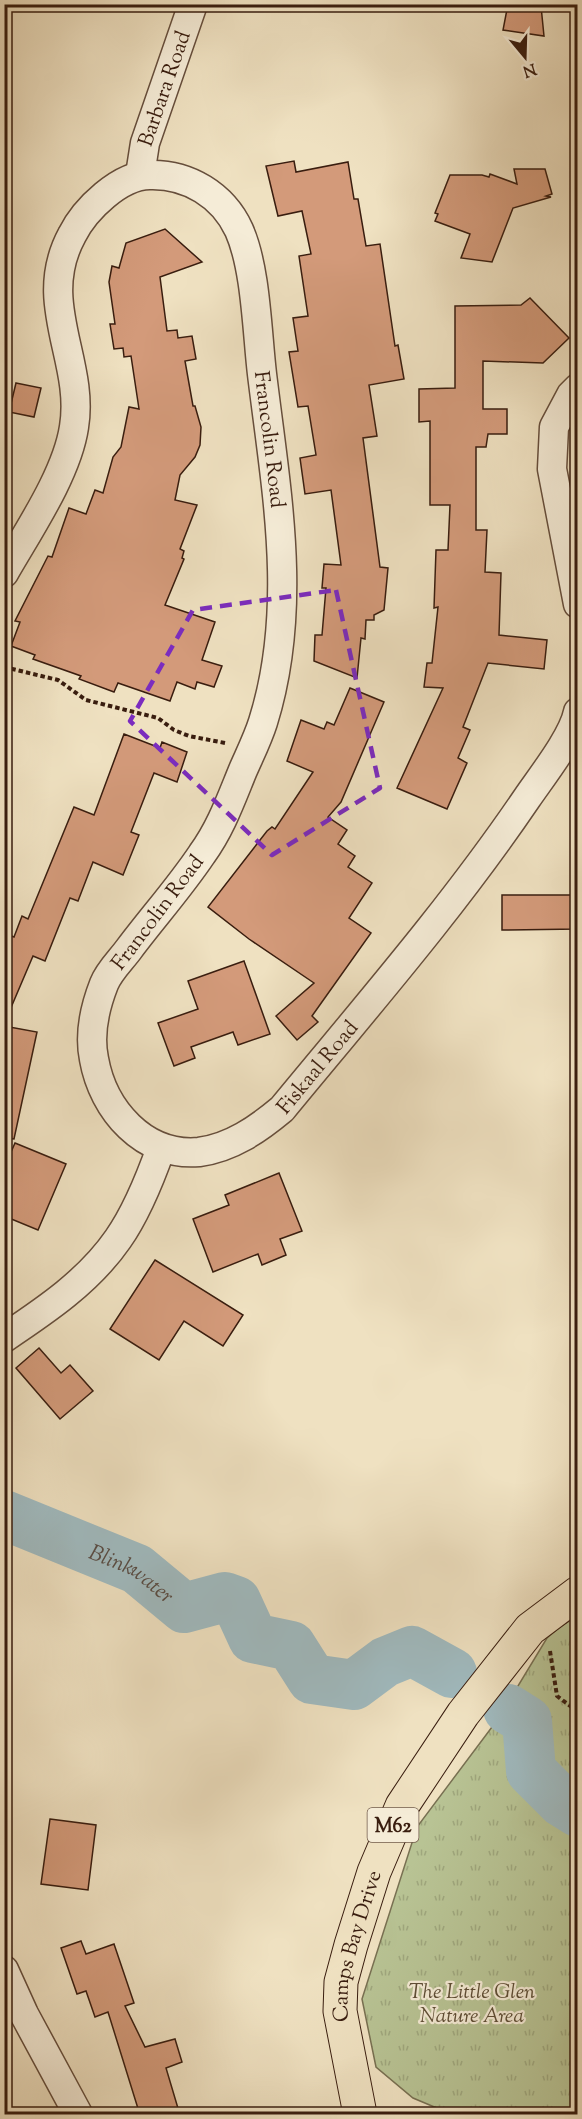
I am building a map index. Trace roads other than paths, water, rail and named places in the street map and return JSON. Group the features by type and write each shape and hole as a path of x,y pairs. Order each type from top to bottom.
{"main road":[{"name":"Camps Bay Drive","path":"360,2115 340,2011 341,1982 386,1840 402,1806 463,1714 536,1623 578,1593"}],"street":[{"name":"Barbara Road","path":"140,175 145,143 193,4"},
{"name":"Francolin Road","path":"4,573 64,466 74,429 76,398 57,305 59,266 71,235 89,209 115,188 140,175 171,174 198,185 220,203 239,229 248,261 255,304 284,582 280,643 274,680 262,725 222,822 203,853 105,980 95,1016 93,1055 105,1094 115,1111 129,1127 161,1148"},
{"path":"578,388 571,395 554,427 552,469 578,604"},
{"name":"Fiskaal Road","path":"161,1148 200,1152 221,1146 262,1126 282,1110 464,885 556,756 578,712"},
{"path":"4,1338 56,1303 86,1276 118,1239 150,1180 161,1148"},
{"path":"4,1970 24,2014 78,2115"}],"waterway":[{"name":"Blinkwater","path":"4,1515 137,1569 184,1608 225,1597 236,1601 253,1638 291,1646 312,1679 354,1685 385,1662 412,1651 452,1673"},
{"name":"Blinkwater","path":"508,1709 527,1721 531,1771 562,1802 578,1812"}],"park label":[{"name":"The Little Glen Nature Area","path":"472,2003"}]}
